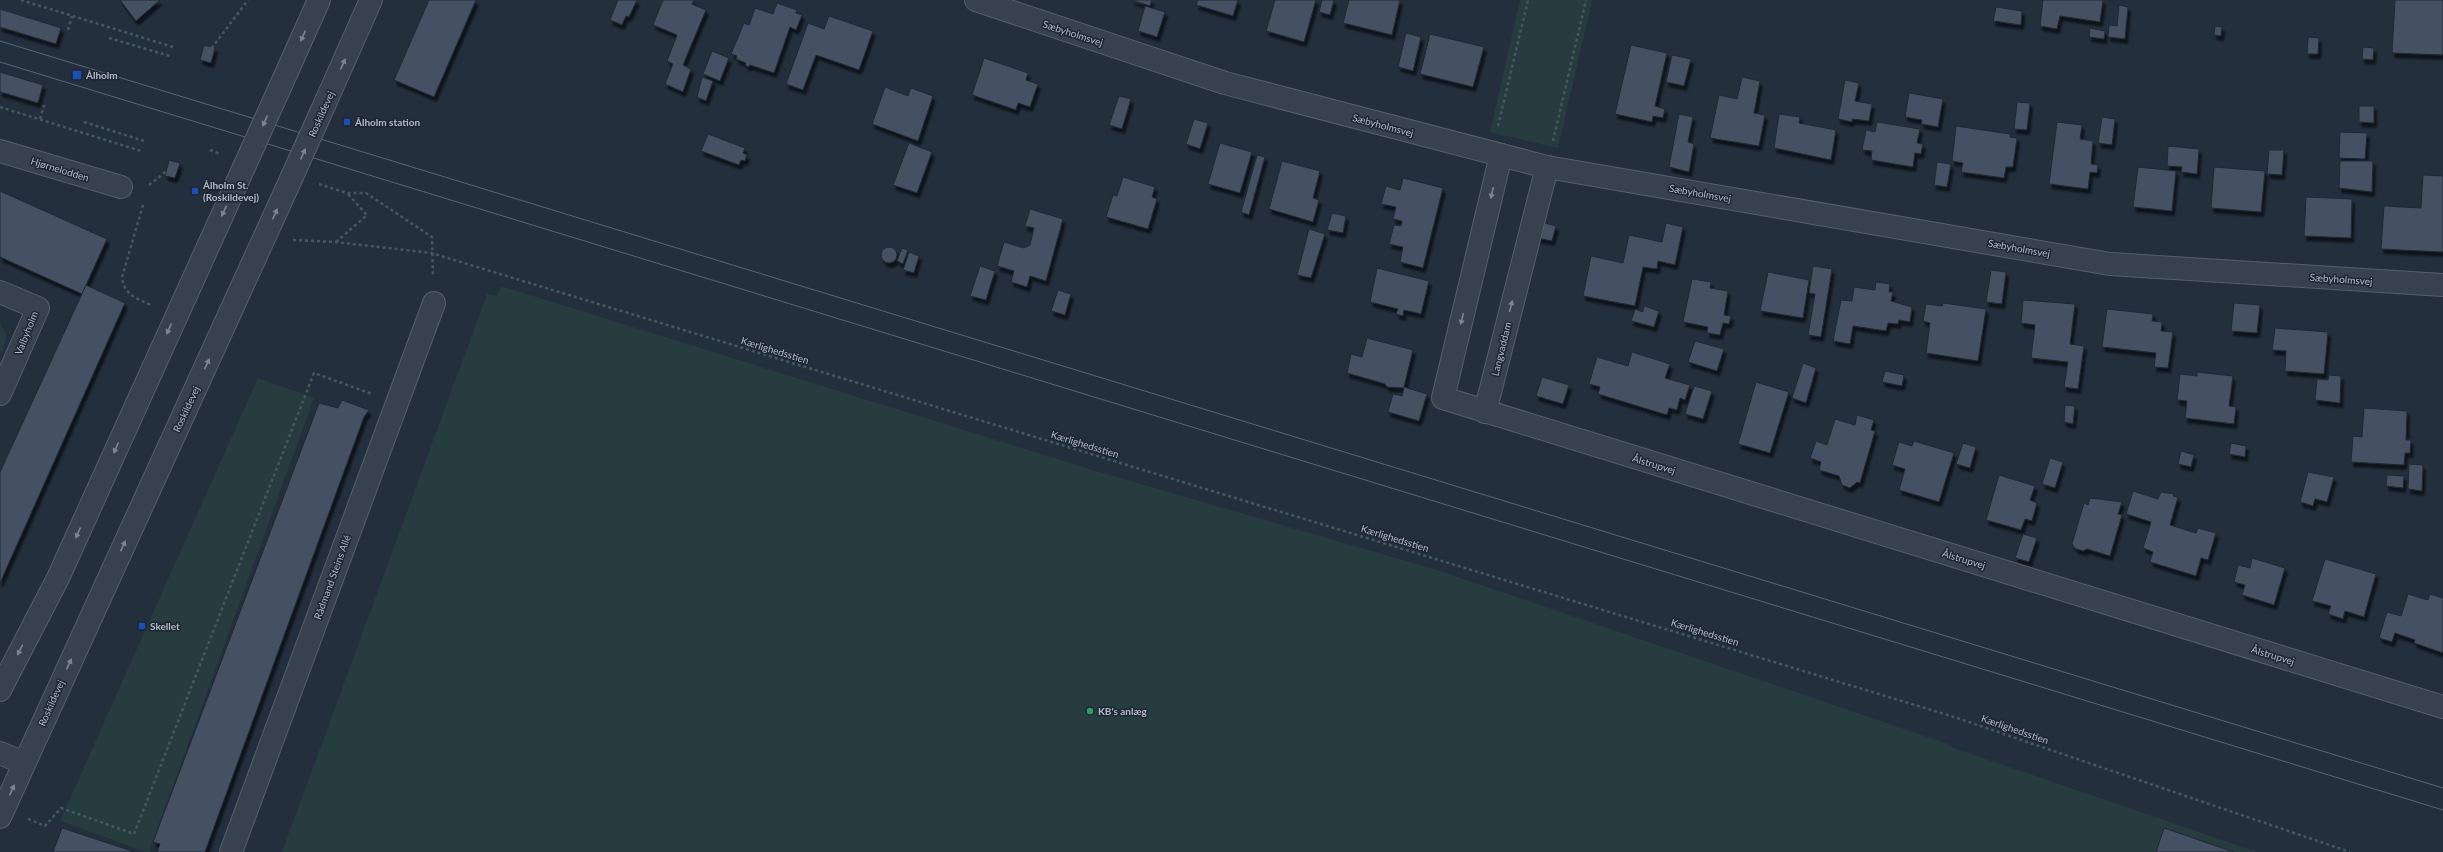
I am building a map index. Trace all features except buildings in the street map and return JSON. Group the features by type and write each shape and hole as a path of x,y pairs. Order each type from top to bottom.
{"street":[{"path":"0,690 58,578 319,0"},
{"name":"Roskildevej","path":"2,813 264,239 371,0"},
{"name":"Sæbyholmsvej","path":"976,0 1225,83 1547,167 2110,264 2443,285"},
{"name":"Hjørnelodden","path":"0,151 121,187"},
{"path":"1484,412 1443,398 1496,154"},
{"name":"Langvaddam","path":"1484,412 1547,167"},
{"name":"Valbyholm","path":"0,292 38,308 0,394"},
{"name":"Rådmand Steins Allé","path":"231,852 434,303"},
{"name":"Ålstrupvej","path":"1484,412 2443,707"},
{"path":"0,753 24,763"}],"path":[{"path":"21,0 173,47"},
{"path":"208,52 248,0"},
{"path":"1496,154 1528,0"},
{"path":"1547,167 1586,0"},
{"path":"68,30 72,16"},
{"path":"110,38 170,56"},
{"path":"40,120 44,105"},
{"path":"0,107 141,151"},
{"path":"84,122 144,141"},
{"path":"121,187 148,185 173,166"},
{"path":"146,193 148,185"},
{"path":"336,242 367,215 347,193 366,193 432,237 431,253"},
{"path":"144,200 122,277 123,286 129,295 175,316"},
{"name":"Kærlighedsstien","path":"264,239 336,242 431,253 1951,716 2350,852"},
{"path":"2,813 45,826 61,808 134,834 314,373 396,403"}],"green space":[{"path":"1520,0 1592,0 1558,148 1490,132"},
{"name":"KB's anlæg","path":"501,286 1096,471 1437,570 1948,744 1948,746 2257,852 282,852 487,294 497,296"},
{"path":"0,322 7,337 0,356"},
{"path":"258,378 314,398 149,852 146,852 60,821"}],"tram line":[{"path":"0,41 2443,788"},
{"path":"0,62 2443,810"}],"place":[{"name":"Ålholm","path":"77,75"},
{"name":"Ålholm station","path":"347,122"},
{"name":"Ålholm St. (Roskildevej)","path":"195,191"},
{"name":"Skellet","path":"142,626"},
{"name":"KB's anlæg","path":"1090,711"}]}
